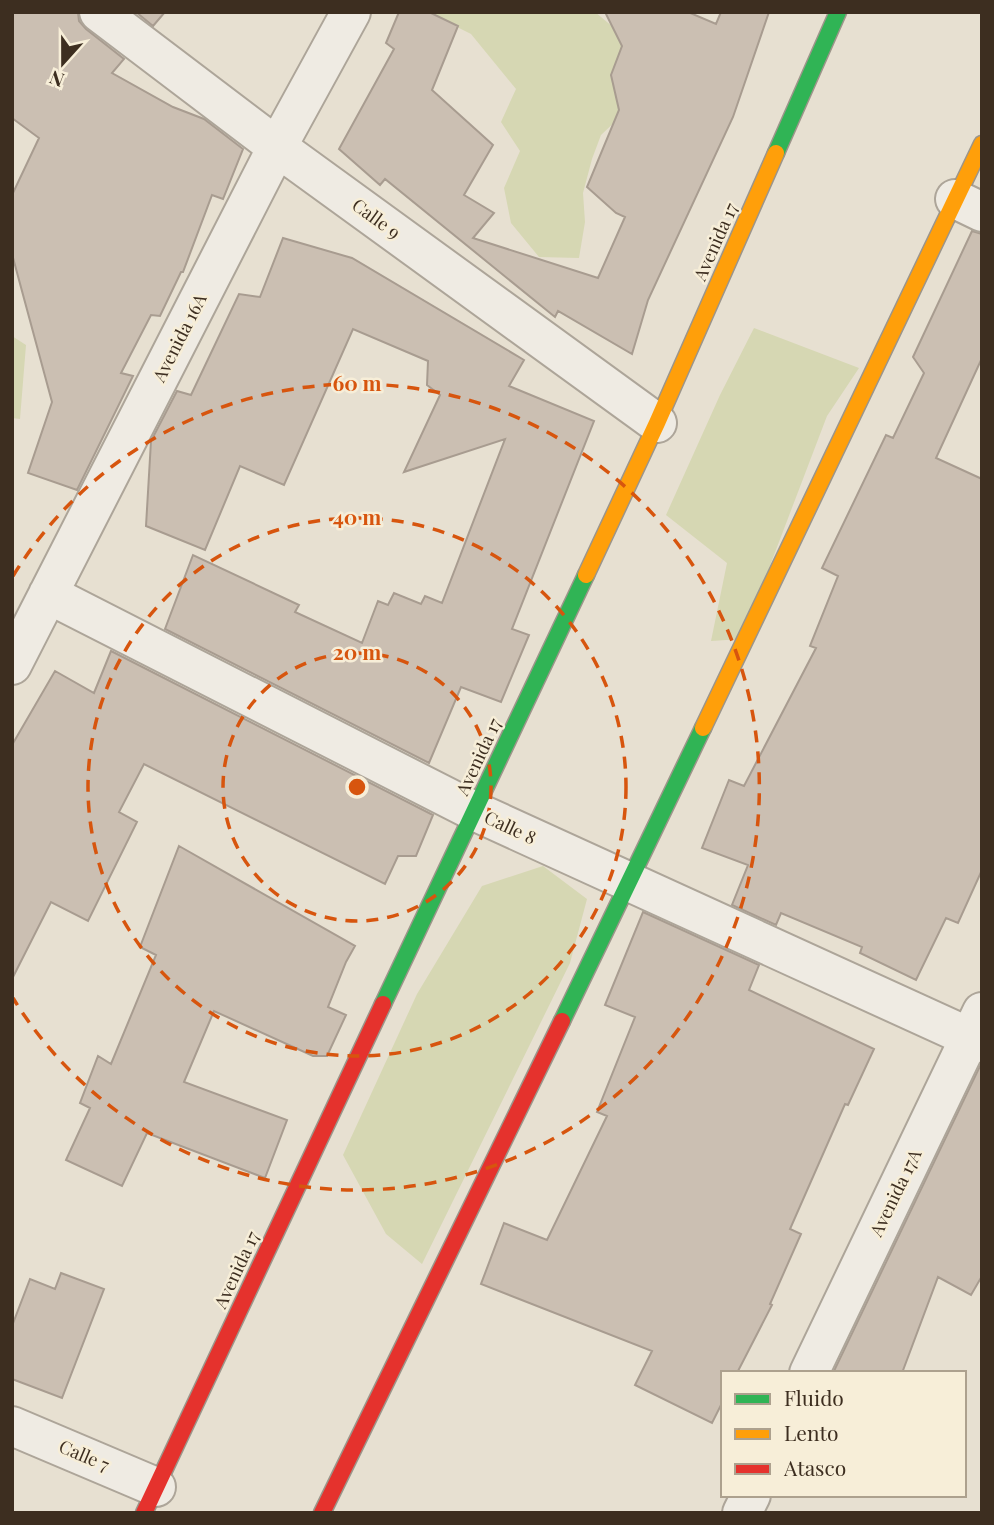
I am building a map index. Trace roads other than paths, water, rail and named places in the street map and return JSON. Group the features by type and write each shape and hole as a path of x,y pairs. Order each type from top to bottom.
{"main road":[{"name":"Avenida 17","path":"150,1500 657,423 838,12"},
{"path":"323,1513 629,883 968,206 982,144"}],"street":[{"name":"Calle 9","path":"99,12 277,148 657,423"},
{"name":"Avenida 16A","path":"12,665 277,148 351,12"},
{"name":"Calle 8","path":"48,594 474,811 629,883 978,1031"},
{"name":"Avenida 17A","path":"810,1371 978,1031"},
{"name":"Calle 7","path":"12,1426 150,1500"},
{"path":"742,1513 750,1497"}]}
